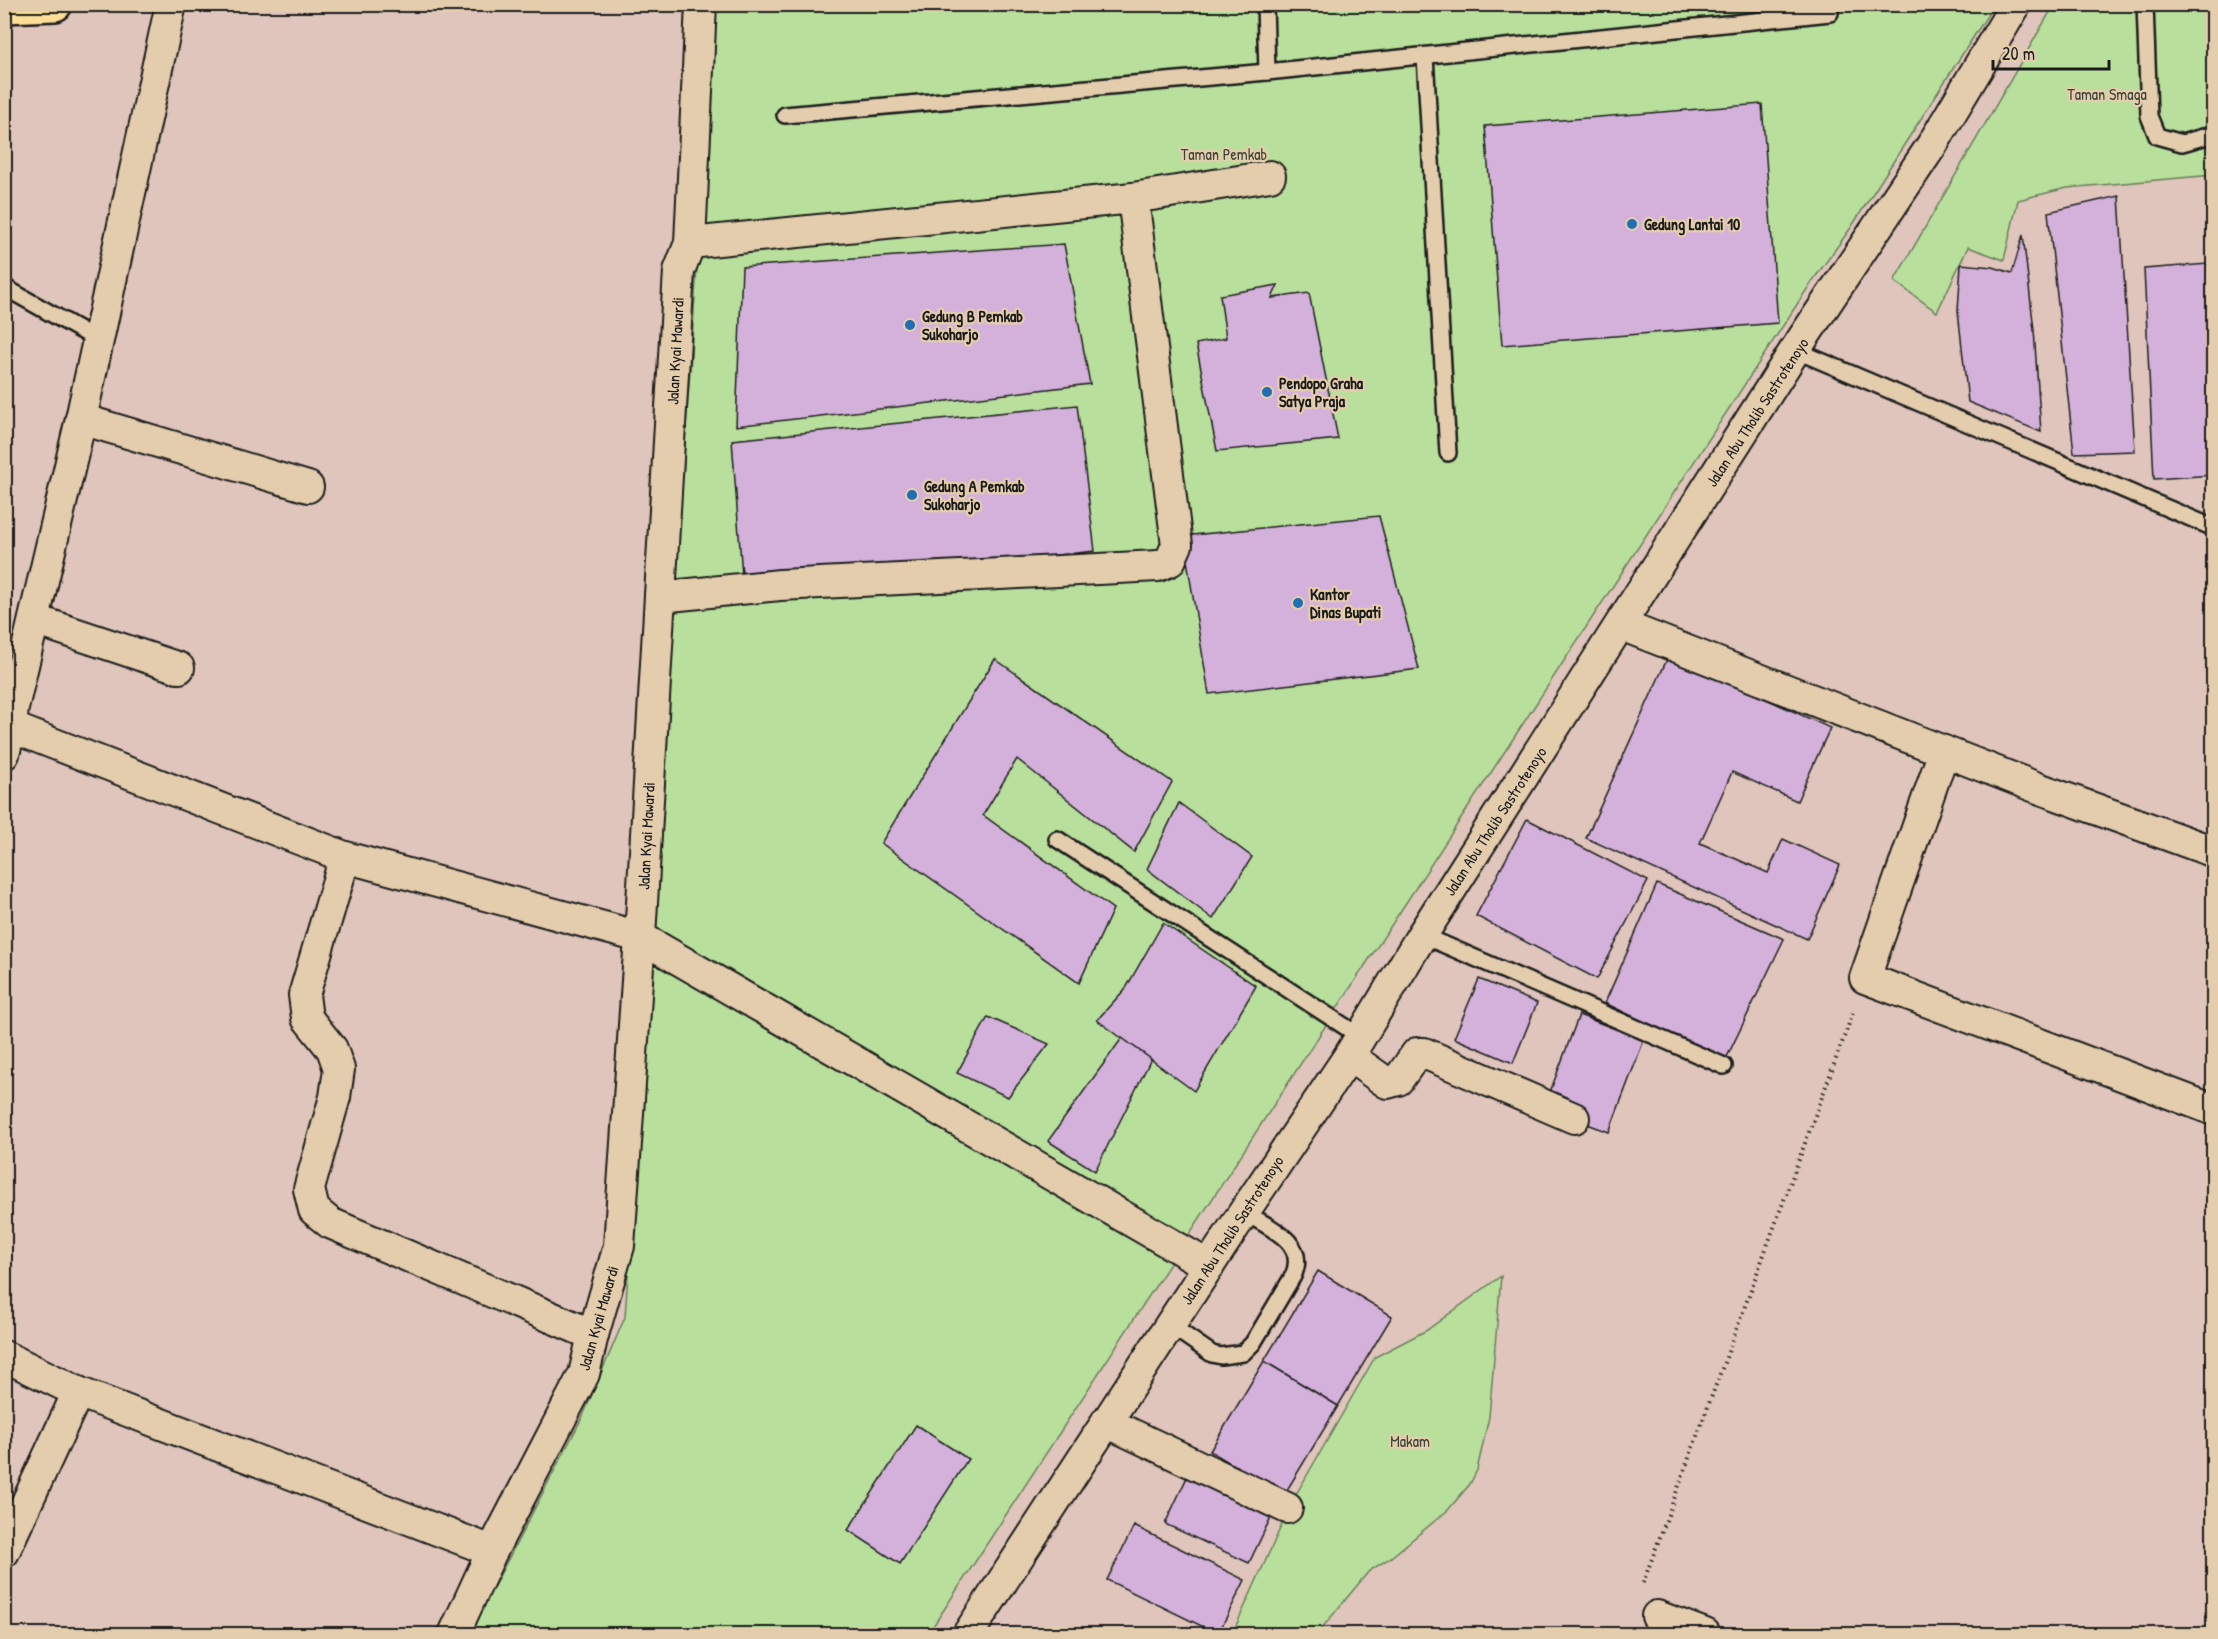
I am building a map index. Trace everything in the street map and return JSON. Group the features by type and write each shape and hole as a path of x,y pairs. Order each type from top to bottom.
{"main road":[{"path":"4,6 55,4"}],"street":[{"path":"171,4 99,340 35,620 8,724 345,857 640,937 1209,1266"},
{"name":"Jalan Kyai Mawardi","path":"454,1635 492,1551 584,1374 619,1246 640,937 679,271 690,243 701,4"},
{"name":"Jalan Abu Tholib Sastrotenoyo","path":"968,1635 1355,1046 1422,935 1796,350 1932,145 2016,4"},
{"path":"690,243 1133,198 1270,176"},
{"path":"660,597 780,585 1158,567 1170,561 1177,545 1133,198"},
{"path":"81,419 308,487"},
{"path":"35,620 179,668"},
{"path":"1621,625 2038,788 2214,852"},
{"path":"1944,751 1865,978 2214,1110"},
{"path":"345,857 304,995 307,1018 332,1049 339,1069 335,1097 309,1189 314,1210 330,1223 593,1335"},
{"path":"1355,1046 1387,1083 1398,1080 1417,1053 1424,1053 1574,1119"},
{"path":"4,1356 78,1392 492,1551"},
{"path":"4,1552 78,1392"},
{"path":"1106,1422 1287,1508"},
{"path":"1657,1616 1705,1635"}],"lane":[{"path":"1265,4 1268,72"},
{"path":"2145,4 2149,116 2157,136 2182,143 2214,134"},
{"path":"786,115 1268,72 1830,13"},
{"path":"1425,56 1448,453"},
{"path":"4,287 99,340"},
{"path":"1796,350 2214,528"},
{"path":"1057,839 1355,1046"},
{"path":"1422,935 1724,1066"},
{"path":"1170,1325 1212,1354 1221,1356 1243,1353 1253,1343 1293,1276 1297,1267 1297,1256 1286,1238 1244,1212"}],"path":[{"path":"1640,1590 1865,978"}],"green space":[{"name":"Taman Pemkab","path":"715,5 1994,5 1850,229 1811,283 928,1634 469,1634 583,1416 625,1317"},
{"name":"Taman Smaga","path":"2054,5 2213,5 2213,175 2067,188 2018,200 2004,260 1968,247 1937,312 1894,281"},
{"name":"Makam","path":"1501,1276 1489,1417 1477,1470 1470,1484 1448,1510 1390,1558 1369,1571 1317,1634 1235,1634 1235,1628 1294,1498 1375,1357 1427,1330"}],"building":[{"name":"Gedung Lantai 10","path":"1762,104 1778,323 1502,345 1485,126"},
{"path":"2119,196 2135,451 2074,453 2048,212"},
{"path":"2023,235 2034,330 2041,432 1968,402 1958,311 1961,264 1993,267 2012,273"},
{"name":"Gedung B Pemkab Sukoharjo","path":"1064,244 1090,384 736,426 742,267"},
{"path":"2208,264 2214,332 2214,475 2154,479 2144,269"},
{"name":"Pendopo Graha Satya Praja","path":"1278,285 1272,298 1309,293 1338,439 1217,451 1196,344 1226,338 1220,295"},
{"name":"Gedung A Pemkab Sukoharjo","path":"1077,405 1095,551 743,589 732,440"},
{"name":"Kantor Dinas Bupati","path":"1379,516 1419,669 1209,694 1183,536"},
{"path":"1669,655 1830,728 1797,801 1732,772 1700,843 1768,873 1783,839 1840,865 1807,939 1586,838"},
{"path":"995,659 1172,782 1134,852 1017,759 983,815 1113,909 1079,983 881,843"},
{"path":"1179,803 1252,857 1213,919 1147,869"},
{"path":"1527,819 1648,881 1597,979 1476,916"},
{"path":"1657,884 1784,939 1725,1061 1605,1003"},
{"path":"1163,923 1256,986 1194,1091 1097,1020 1126,988"},
{"path":"1479,979 1537,1003 1513,1063 1454,1038"},
{"path":"1579,1015 1644,1040 1609,1132 1544,1108"},
{"path":"988,1017 1049,1044 1008,1097 957,1073"},
{"path":"1122,1038 1151,1059 1095,1171 1048,1141"},
{"path":"1318,1271 1392,1316 1338,1406 1264,1361"},
{"path":"1264,1361 1338,1406 1284,1495 1210,1451"},
{"path":"916,1425 968,1459 900,1564 848,1530"},
{"path":"1189,1473 1273,1513 1249,1563 1165,1524"},
{"path":"1134,1526 1245,1580 1218,1634 1107,1580"}],"place":[{"name":"Gedung Lantai 10","path":"1632,224"},
{"name":"Gedung B Pemkab Sukoharjo","path":"910,325"},
{"name":"Pendopo Graha Satya Praja","path":"1267,392"},
{"name":"Gedung A Pemkab Sukoharjo","path":"912,495"},
{"name":"Kantor Dinas Bupati","path":"1298,603"}]}
